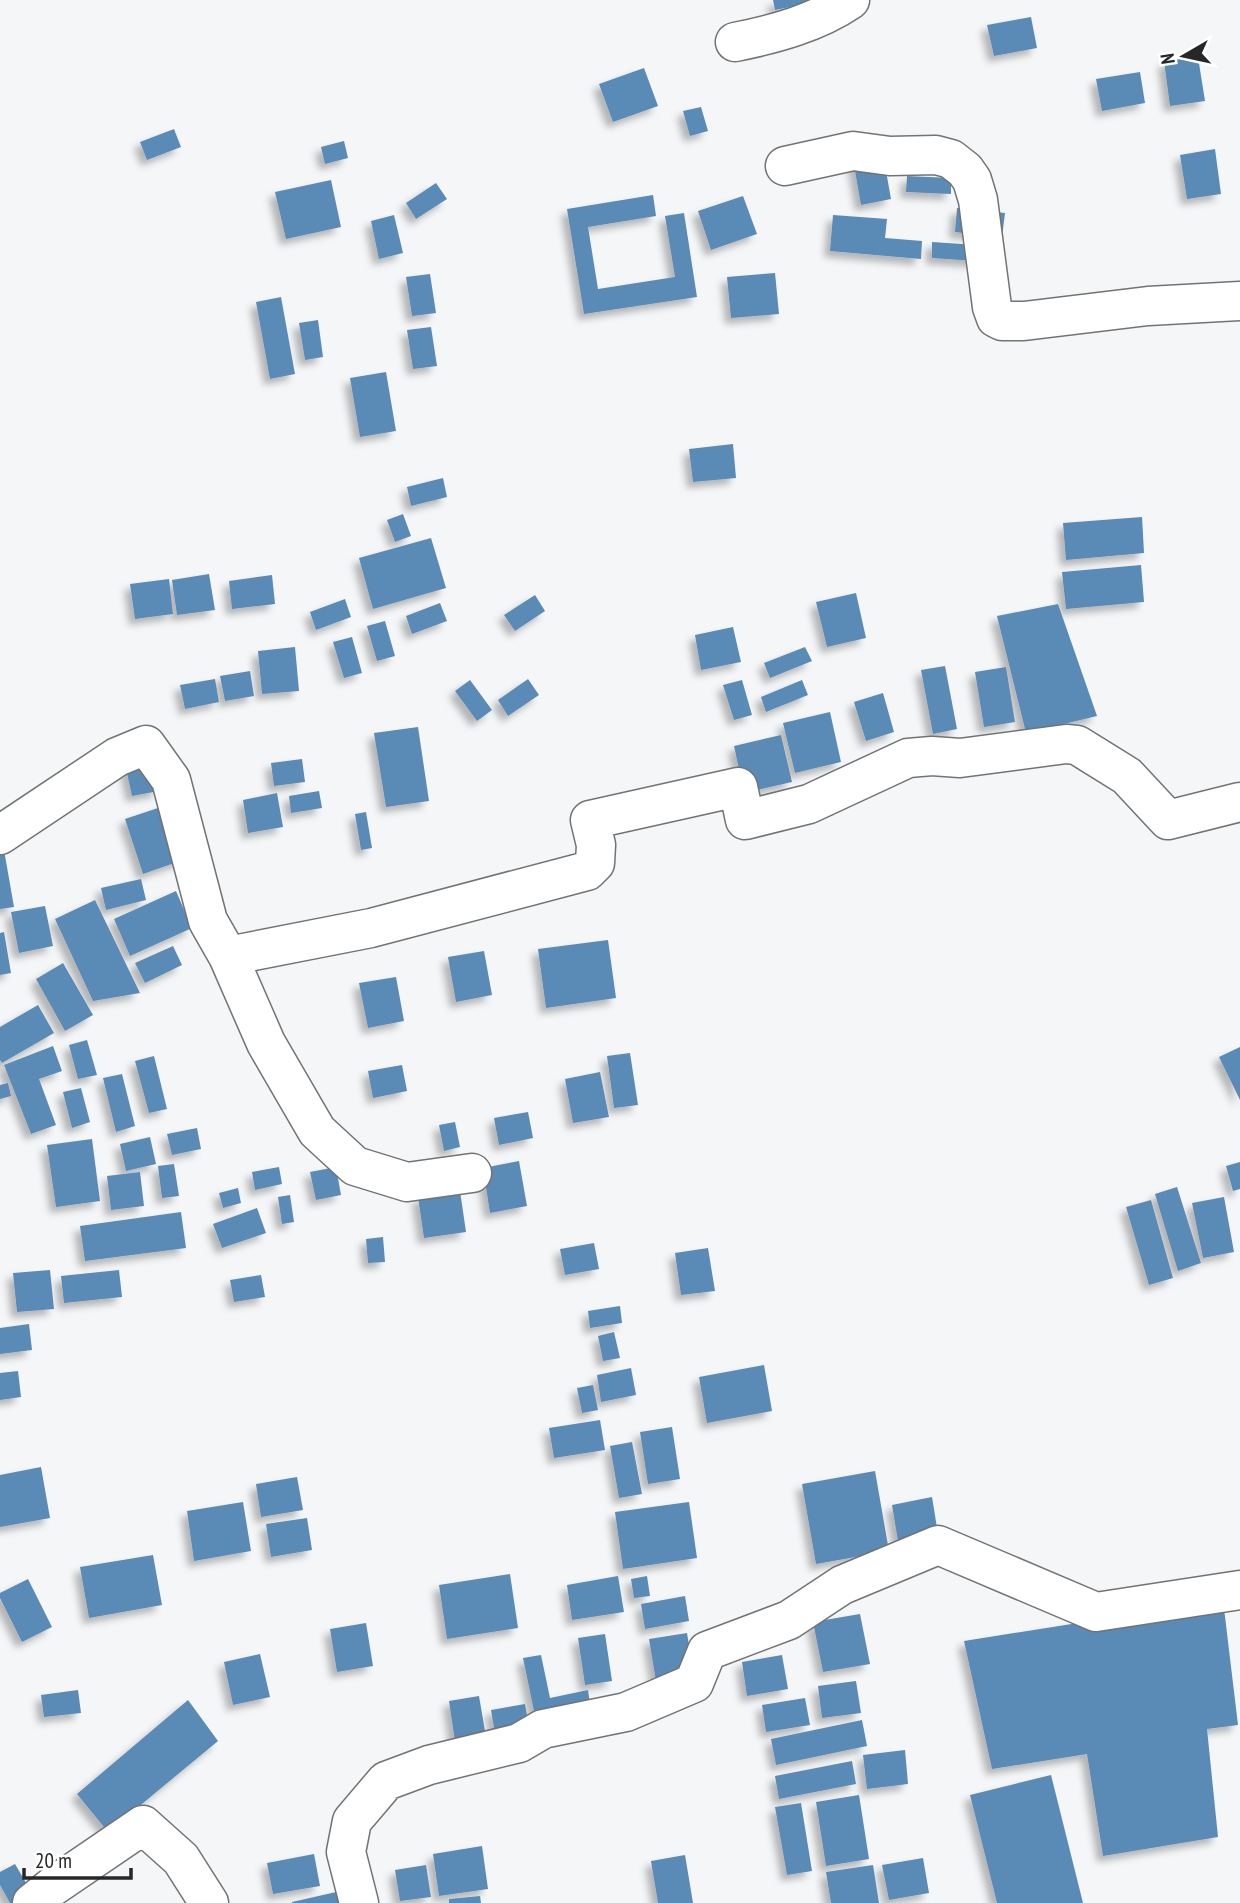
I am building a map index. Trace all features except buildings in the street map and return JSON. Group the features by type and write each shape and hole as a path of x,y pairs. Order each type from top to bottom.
{"street":[{"path":"735,42 763,37 801,24 827,14 849,0"},
{"path":"785,166 853,151 890,156 936,155 951,159 965,170 972,180 978,201 992,307 996,318 1002,321 1024,321 1148,306 1240,301"},
{"path":"228,956 372,928 587,871 595,863 596,845 590,820 738,786 745,820 809,804 908,758 960,758 1066,744 1077,745 1127,776 1168,820 1240,802"},
{"path":"0,835 117,757 146,745 171,780 208,921 228,956 266,1043 317,1131 355,1166 407,1182 472,1173"},
{"path":"359,1903 346,1852 352,1821 386,1782 429,1765 519,1743 543,1729 625,1712 694,1683 707,1651 789,1620 842,1585 938,1545 1096,1612 1240,1590"},
{"path":"32,1903 143,1825 181,1859 209,1903"}]}
